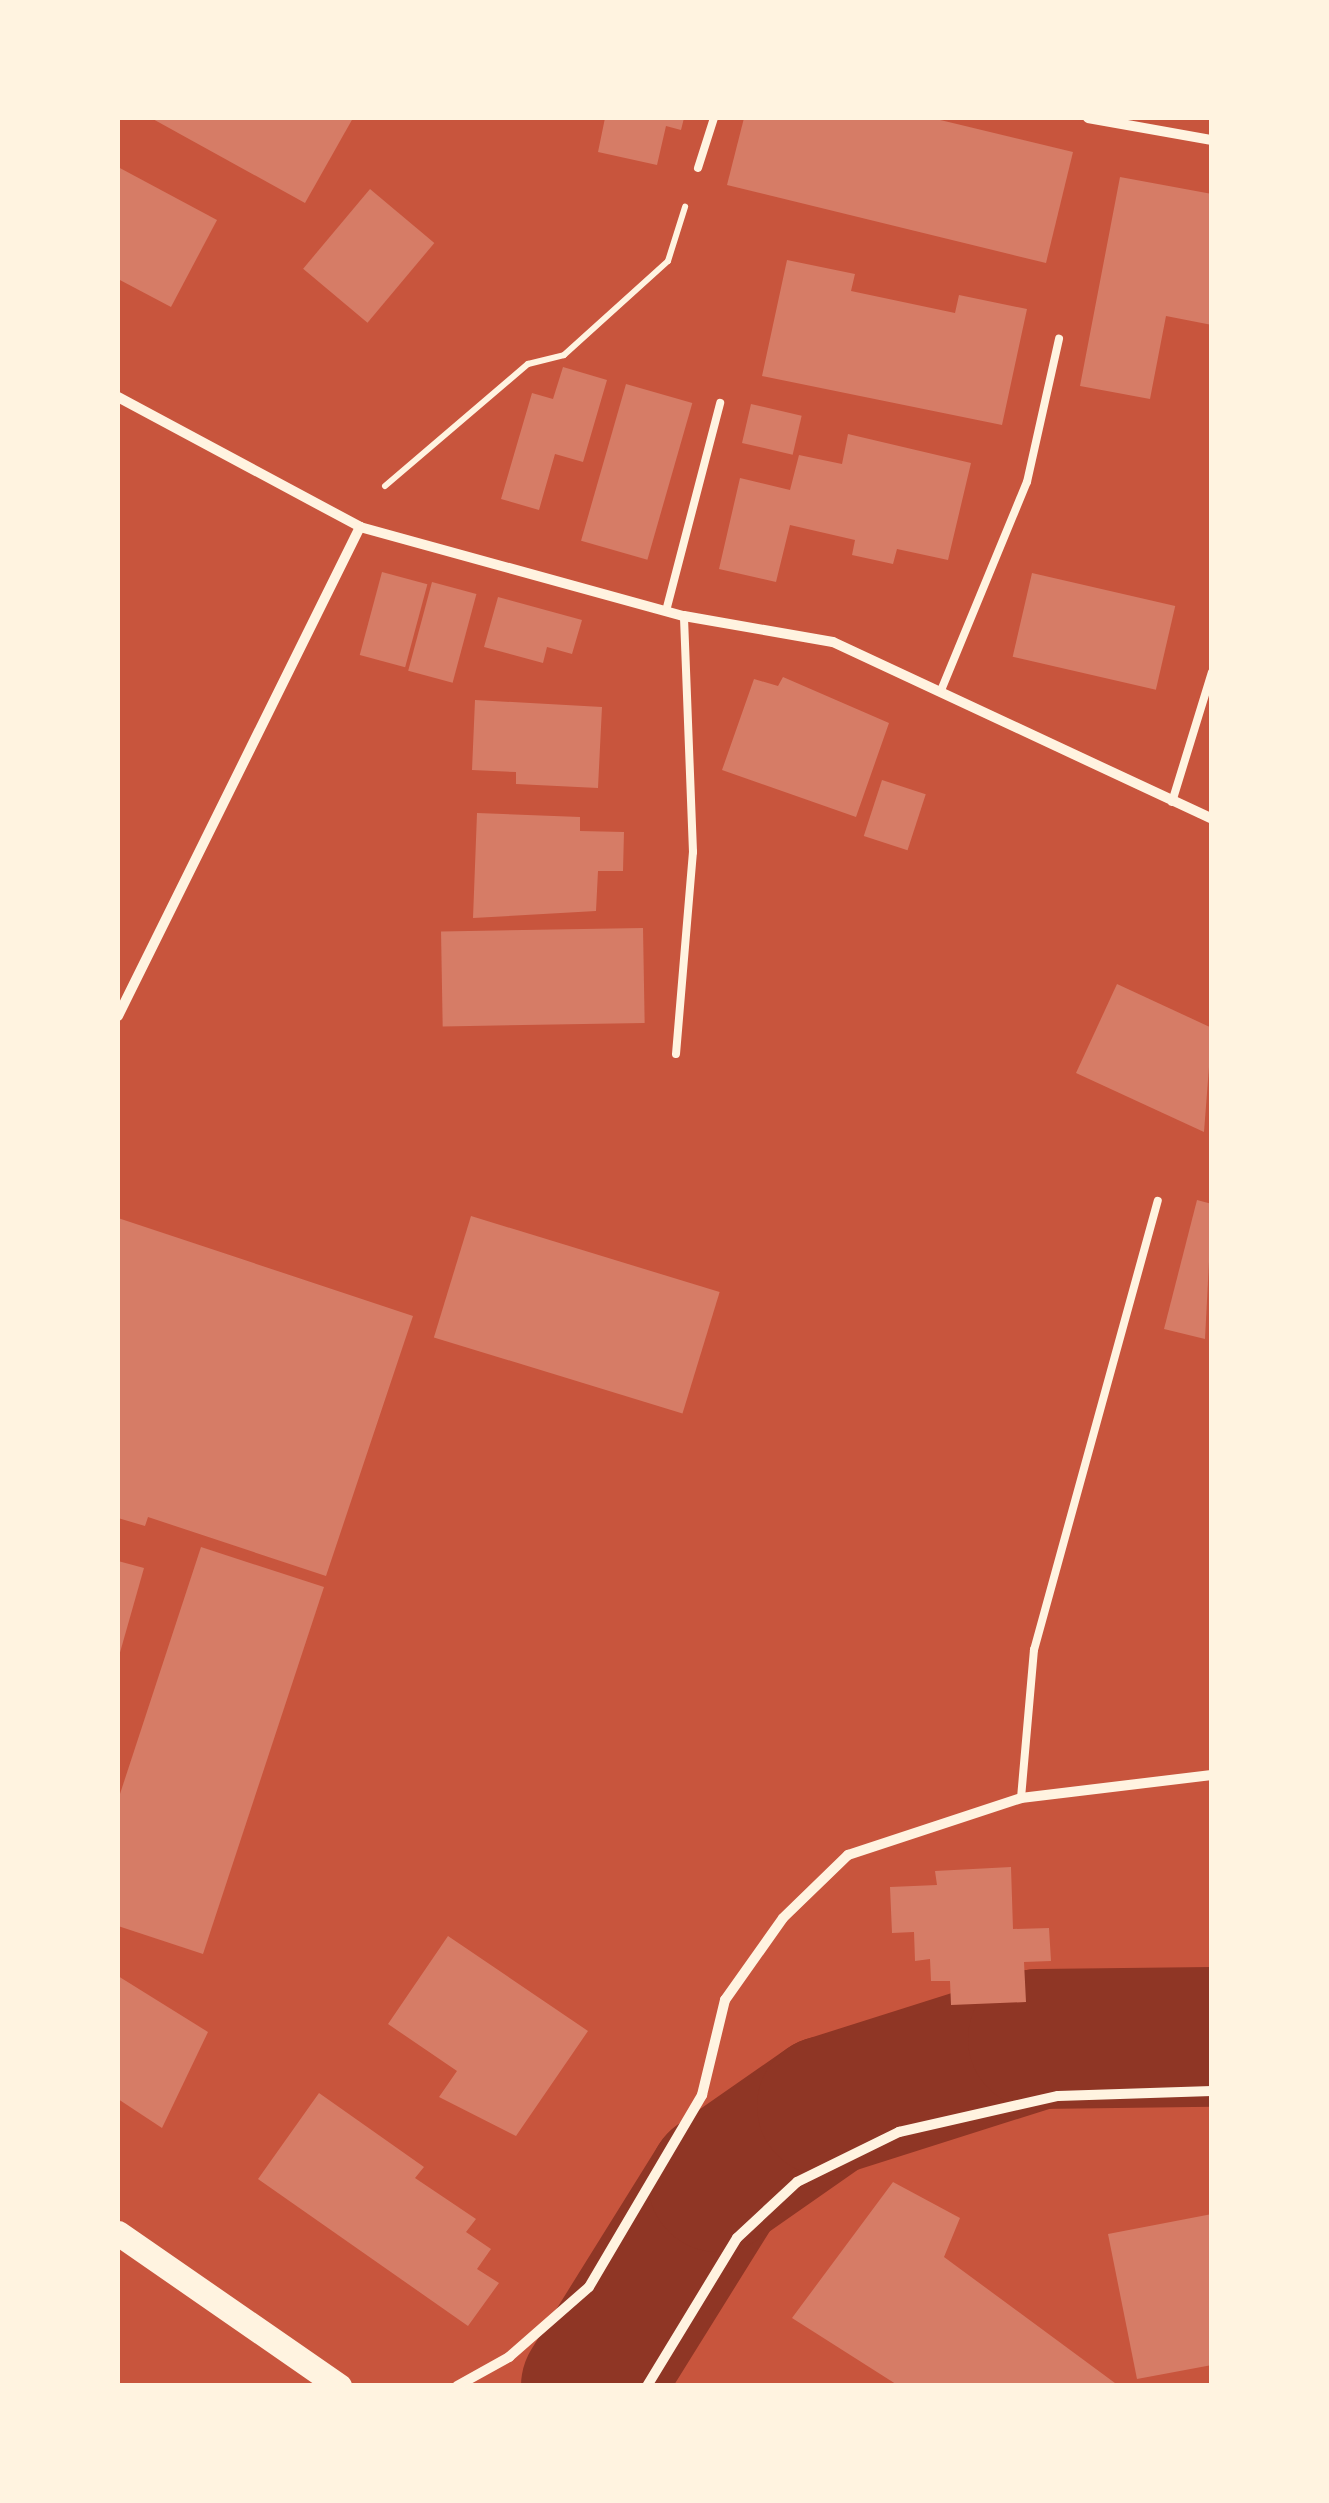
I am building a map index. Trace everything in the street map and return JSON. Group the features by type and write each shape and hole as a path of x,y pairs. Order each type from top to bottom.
{"main road":[{"path":"118,2233 328,2383"}],"street":[{"path":"1088,118 1212,140"},
{"path":"118,397 360,526 684,616 832,642 942,688 1171,805 1209,820"},
{"path":"118,1016 360,526"},
{"path":"457,2386 509,2357 590,2287 702,2094 725,2000 783,1918 848,1855 1022,1798 1212,1775"},
{"path":"646,2386 737,2238 798,2182 900,2132 1058,2096 1212,2090"}],"lane":[{"path":"698,168 714,118"},
{"path":"942,688 1027,482 1058,339"},
{"path":"666,611 720,403"},
{"path":"676,1054 694,852 684,616"},
{"path":"1171,805 1212,672"},
{"path":"1022,1798 1034,1650 1158,1201"}],"path":[{"path":"345,520 528,364 564,355 668,261 698,168"}],"building":[{"path":"151,118 353,118 305,203"},
{"path":"605,118 684,118 681,130 666,126 657,165 598,152"},
{"path":"744,118 932,118 1073,152 1046,263 727,185"},
{"path":"118,167 217,220 171,307 118,279"},
{"path":"1120,177 1212,194 1212,325 1166,316 1150,399 1080,386"},
{"path":"370,189 434,243 367,323 303,269"},
{"path":"787,260 855,274 851,291 955,313 959,295 1027,309 1002,425 762,376"},
{"path":"563,367 607,380 583,462 555,454 539,510 501,499 532,393 553,399"},
{"path":"626,384 692,403 647,560 581,541"},
{"path":"751,404 802,416 793,455 742,443"},
{"path":"848,434 971,463 948,560 897,549 893,564 852,555 855,540 790,525 776,582 719,569 740,478 790,490 799,455 842,464"},
{"path":"382,572 427,584 405,667 360,655"},
{"path":"1032,573 1175,606 1156,690 1013,657"},
{"path":"432,582 476,594 453,683 408,671"},
{"path":"498,597 582,620 572,654 547,647 543,663 484,647"},
{"path":"783,677 889,723 856,817 722,770 754,679 778,686"},
{"path":"475,700 602,707 598,788 516,784 516,772 472,770"},
{"path":"882,780 926,794 908,850 864,836"},
{"path":"477,813 580,817 580,831 624,832 623,871 598,871 596,911 473,918"},
{"path":"643,928 645,1023 443,1027 441,932"},
{"path":"1117,984 1212,1028 1204,1132 1076,1073"},
{"path":"1197,1200 1212,1204 1205,1339 1164,1329"},
{"path":"471,1216 720,1292 683,1413 434,1337"},
{"path":"118,1218 413,1316 326,1576 148,1517 145,1526 118,1518"},
{"path":"201,1547 324,1587 203,1954 118,1926 118,1800"},
{"path":"118,1561 144,1568 119,1656 118,1656"},
{"path":"1011,1867 1013,1929 1049,1928 1051,1961 1024,1962 1026,2002 951,2005 950,1981 931,1981 930,1959 915,1961 914,1932 892,1933 890,1887 937,1885 935,1871"},
{"path":"448,1936 588,2031 516,2136 439,2097 457,2071 388,2024"},
{"path":"118,1976 208,2032 162,2128 118,2099"},
{"path":"319,2093 424,2167 415,2178 476,2219 466,2232 491,2249 477,2269 499,2283 468,2326 258,2179"},
{"path":"893,2182 960,2218 944,2257 1119,2386 899,2386 792,2318"},
{"path":"1212,2214 1212,2365 1137,2379 1108,2234"}],"waterway":[{"path":"591,2386 718,2182 827,2106 1038,2039 1212,2037"}]}
